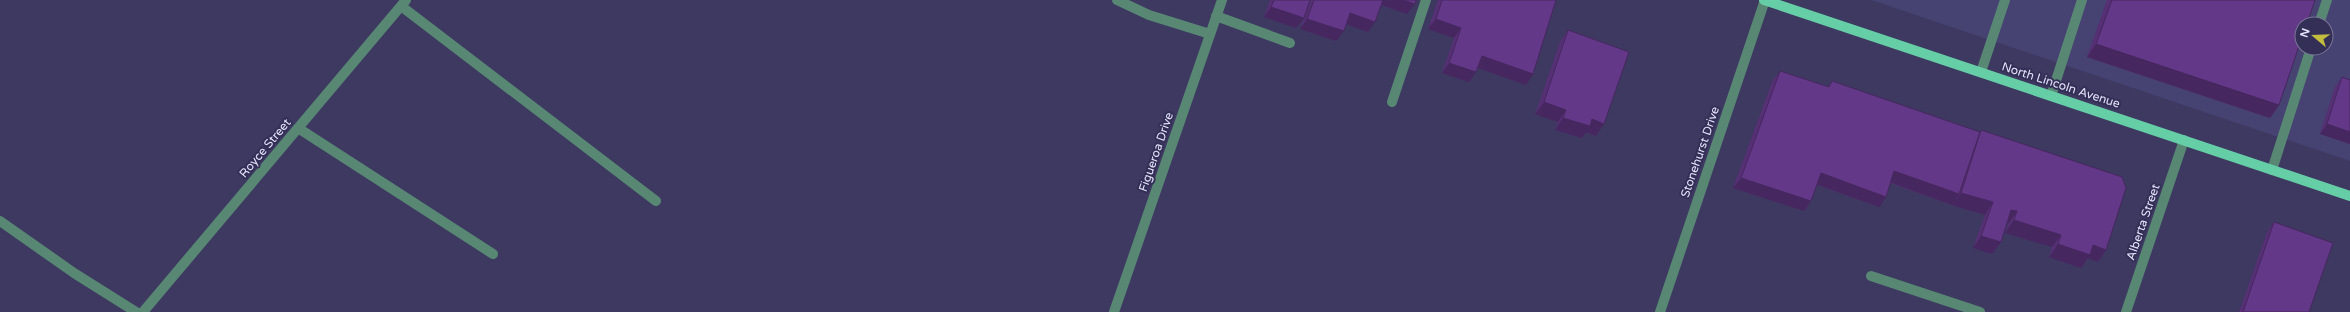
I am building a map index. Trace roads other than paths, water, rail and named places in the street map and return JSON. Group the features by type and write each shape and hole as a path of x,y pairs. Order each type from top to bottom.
{"main road":[{"name":"North Lincoln Avenue","path":"1765,0 2350,196"}],"street":[{"path":"1117,0 1149,14 1210,34"},
{"name":"Figueroa Drive","path":"1114,312 1222,0"},
{"path":"1392,102 1426,0"},
{"name":"Stonehurst Drive","path":"1660,312 1765,0"},
{"path":"1981,72 2005,0"},
{"path":"2052,96 2082,0"},
{"path":"2322,16 2327,0"},
{"path":"404,3 656,201"},
{"name":"Royce Street","path":"143,312 404,3"},
{"path":"1216,16 1290,43"},
{"path":"2272,170 2308,56"},
{"path":"298,128 493,254"},
{"name":"Alberta Street","path":"2126,312 2184,140"},
{"path":"0,221 74,273 136,312"},
{"path":"1871,276 1980,312"}]}
